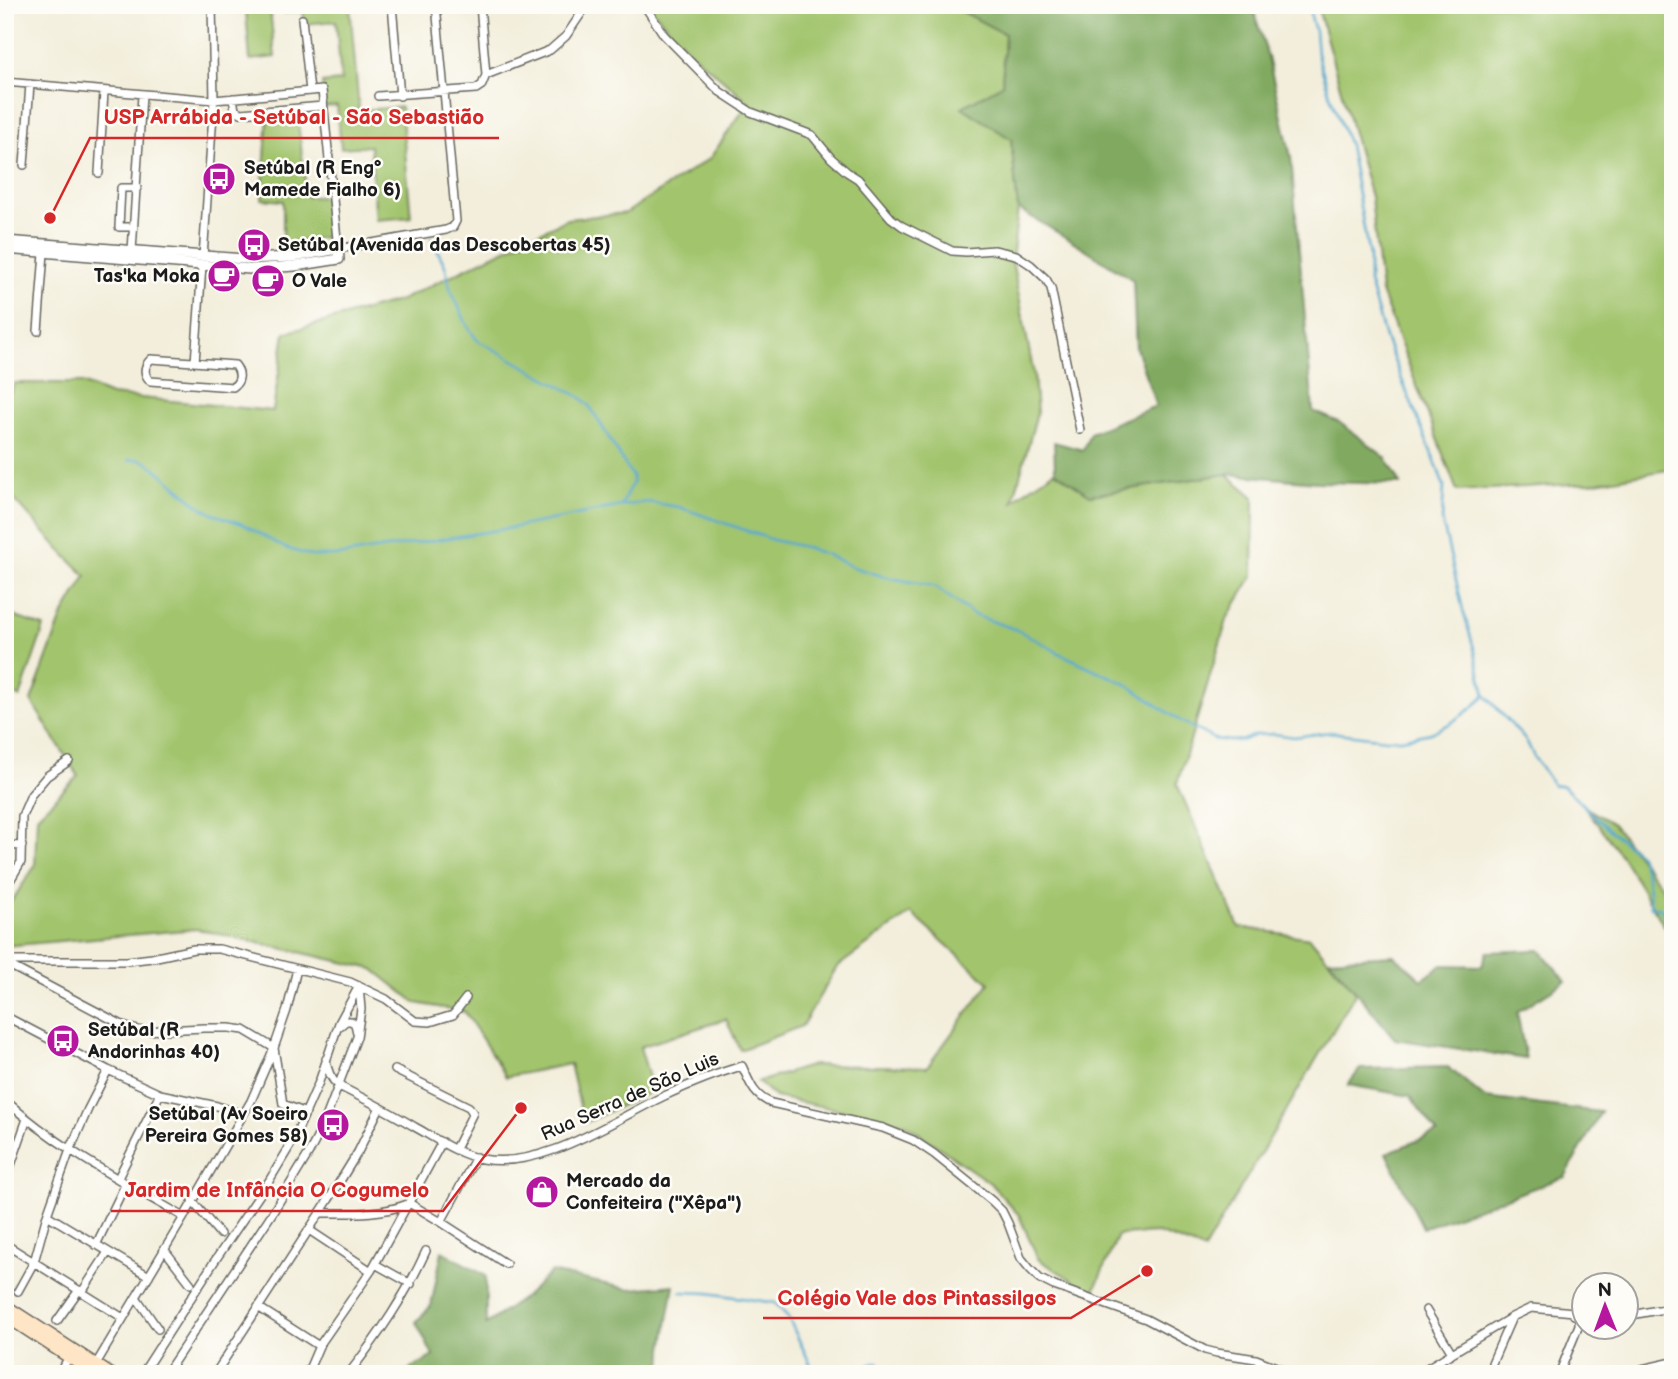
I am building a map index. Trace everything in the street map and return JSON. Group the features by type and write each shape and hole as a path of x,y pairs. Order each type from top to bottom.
{"main road":[{"path":"5,1305 95,1369"},
{"path":"5,1317 69,1358 111,1374"}],"street":[{"path":"195,362 214,100 212,5"},
{"path":"392,5 400,96"},
{"path":"338,249 446,230 455,224 436,5"},
{"path":"377,96 479,87 486,75 480,5"},
{"path":"486,75 550,50 566,36 587,5"},
{"path":"644,5 664,35 719,91 751,112 811,135 831,158 858,179 891,218 902,226 952,251 994,250 1016,255 1046,279 1051,288 1080,430"},
{"path":"302,19 310,91"},
{"path":"5,82 214,100 321,90 339,258 295,266 250,269 132,251 5,241"},
{"path":"24,165 30,84"},
{"path":"99,173 104,92"},
{"path":"132,251 142,95"},
{"path":"233,98 234,110 241,113 323,106"},
{"path":"134,226 119,227 121,188 136,188"},
{"path":"5,249 202,261"},
{"path":"37,331 44,253"},
{"path":"151,359 195,362 235,365 239,373 238,383 233,387 150,381 145,369 151,359"},
{"path":"5,888 20,862 22,816 32,795 47,776 69,761"},
{"path":"5,845 22,846"},
{"path":"5,962 127,961 194,949 219,949 350,982 386,999 415,1021 430,1022 453,1015 466,998"},
{"path":"39,982 34,969 44,961"},
{"path":"5,962 127,1027 143,1031 204,1028 244,1030 274,1048 283,1104 306,1113"},
{"path":"95,1369 251,1101 274,1048 297,969"},
{"path":"142,1374 293,1141 337,1029 359,986"},
{"path":"166,1374 273,1212 322,1128 357,1037 361,1009 359,986"},
{"path":"5,1016 160,1094 243,1114"},
{"path":"337,1029 346,1021 351,1021 355,1024 357,1037"},
{"path":"326,1059 331,1077 339,1086"},
{"name":"Rua Serra de São Luis","path":"339,1086 455,1149 481,1159 507,1160 558,1149 688,1085 742,1066 755,1092 771,1103 883,1128 913,1140 933,1154 1002,1211 1021,1258 1047,1283 1146,1319 1205,1350 1256,1359 1294,1374"},
{"path":"18,1291 34,1262 70,1150 108,1070"},
{"path":"394,1070 469,1107 473,1114 471,1121 455,1149"},
{"path":"118,1178 160,1094"},
{"path":"5,1100 70,1150 184,1217"},
{"path":"215,1374 358,1152 380,1107"},
{"path":"5,1182 27,1119"},
{"path":"307,1374 319,1346 373,1267 442,1142"},
{"path":"441,1222 476,1157"},
{"path":"96,1245 126,1183"},
{"path":"193,1202 220,1234"},
{"path":"320,1213 392,1210 408,1203"},
{"path":"408,1203 506,1264"},
{"path":"47,1215 149,1276"},
{"path":"309,1230 373,1267 411,1284"},
{"path":"5,1244 123,1318"},
{"path":"164,1249 191,1284"},
{"path":"350,1373 411,1284 425,1251"},
{"path":"58,1321 108,1252"},
{"path":"136,1297 158,1329"},
{"path":"258,1307 319,1346"},
{"path":"1417,1374 1531,1308 1570,1314"},
{"path":"1640,1313 1673,1309"},
{"path":"1426,1310 1452,1353"},
{"path":"1491,1374 1492,1363 1513,1317"},
{"path":"1559,1374 1573,1340"},
{"path":"58,1374 69,1358"},
{"path":"1633,1374 1673,1362"}],"green space":[{"path":"236,5 280,5 280,8 270,9 275,57 250,60 246,12 236,12"},
{"path":"284,5 350,5 359,110 401,107 411,217 376,220 370,146 341,148 337,106 324,107 322,83 341,81 336,21 304,24 303,11 285,13"},
{"path":"648,5 964,5 960,10 1005,34 1002,85 963,107 1011,139 1018,209 1012,260 1034,375 1037,413 1013,502 1055,471 1091,495 1227,474 1254,497 1253,576 1228,617 1177,784 1239,927 1310,938 1356,992 1204,1250 1158,1233 1118,1235 1093,1293 1038,1259 1019,1215 990,1183 904,1123 775,1097 758,1082 813,1065 927,1067 989,983 911,913 837,967 802,1026 740,1050 726,1019 640,1047 653,1091 584,1123 570,1064 506,1077 465,1012 416,1003 373,969 197,929 5,946 5,911 35,866 37,816 78,776 31,701 62,617 86,576 12,497 5,477 5,403 15,383 82,383 111,395 273,411 285,333 401,300 567,219 626,213 710,158 749,102 690,52"},
{"path":"964,5 1252,5 1268,57 1291,157 1313,411 1339,422 1386,458 1401,484 1317,482 1227,474 1090,495 1055,471 1054,442 1083,450 1090,433 1156,406 1136,348 1133,280 1018,209 1011,139 962,107 1002,85 1005,34 959,10"},
{"path":"1317,5 1673,5 1673,469 1591,483 1457,491 1381,292 1371,197"},
{"path":"297,113 307,197 325,197 327,237 278,244 277,238 283,235 283,201 262,199 268,115"},
{"path":"5,613 44,627 20,697 5,692"},
{"path":"1585,807 1613,824 1670,898 1673,903 1673,940 1622,857"},
{"path":"1540,950 1566,981 1517,1012 1526,1059 1395,1039 1329,959 1394,955 1422,980 1442,965 1482,966 1487,952"},
{"path":"1448,1067 1485,1098 1601,1112 1565,1177 1423,1228 1386,1153 1437,1133 1410,1096 1348,1085 1360,1069"},
{"path":"442,1251 486,1276 486,1324 526,1296 551,1272 629,1289 674,1285 663,1349 662,1374 402,1374 433,1356 416,1322 431,1306"}],"waterway":[{"path":"1308,5 1315,31 1317,54 1349,145 1369,256 1369,282 1385,338 1444,487 1442,520 1485,695 1527,742 1554,786 1562,785 1640,855 1647,877 1651,907 1660,907 1673,938"},
{"path":"431,237 446,268 450,288 477,340 580,397 589,405 632,476 633,483 621,506"},
{"path":"128,460 140,459 154,467 197,504 213,514 243,524 285,548 312,556 337,556 516,527 647,502 679,507 773,540 825,554 853,567 885,577 934,586 974,615 1017,630 1128,685 1179,720 1214,739 1231,741 1256,735 1294,737 1330,732 1401,739 1431,733 1451,723 1485,695"},
{"path":"681,1292 708,1293 775,1303 788,1317 815,1374"},
{"path":"846,1374 878,1362 883,1374"}],"place":[{"name":"Setúbal (R Engº Mamede Fialho 6)","path":"219,179"},
{"name":"USP Arrábida - Setúbal - São Sebastião","path":"50,218"},
{"name":"Setúbal (Avenida das Descobertas 45)","path":"254,245"},
{"name":"Tas'ka Moka","path":"224,276"},
{"name":"O Vale","path":"268,281"},
{"name":"Setúbal (R Andorinhas 40)","path":"63,1041"},
{"name":"Jardim de Infância O Cogumelo","path":"521,1108"},
{"name":"Setúbal (Av Soeiro Pereira Gomes 58)","path":"333,1125"},
{"name":"Mercado da Confeiteira (\"Xêpa\")","path":"542,1192"},
{"name":"Colégio Vale dos Pintassilgos","path":"1147,1271"}]}
